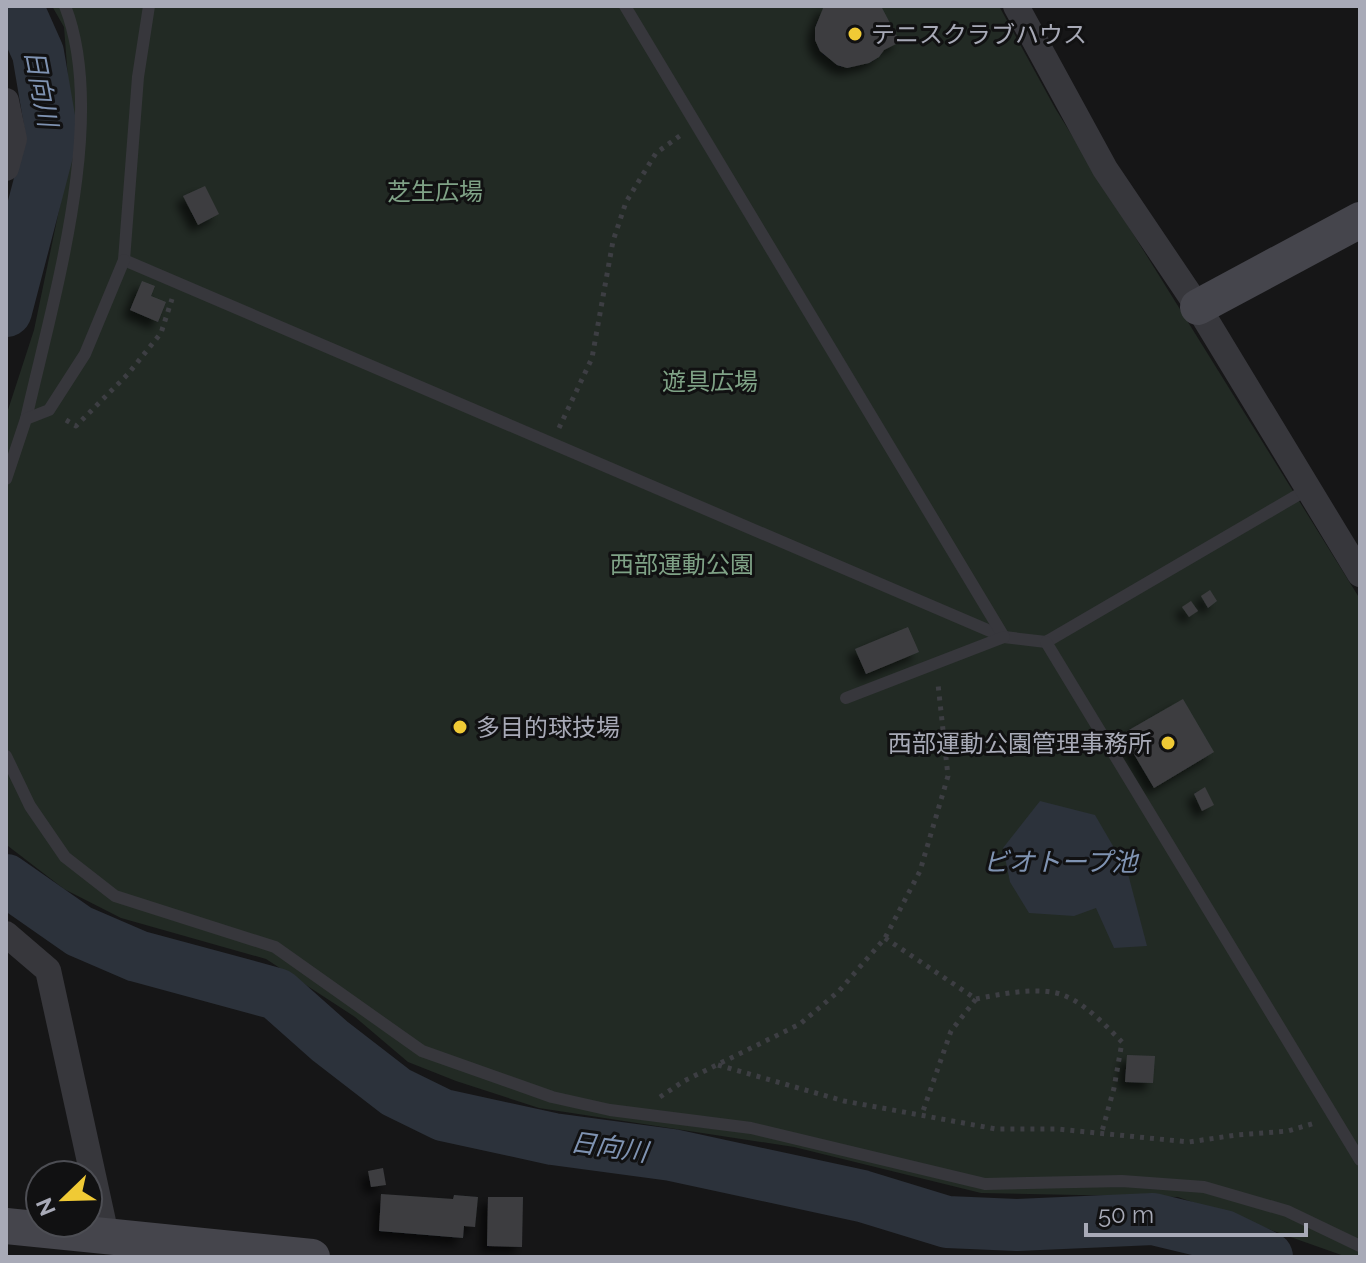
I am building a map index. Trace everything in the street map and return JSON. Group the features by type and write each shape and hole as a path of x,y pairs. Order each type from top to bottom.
{"street":[{"path":"1016,6 1105,169 1198,307 1360,574"},
{"path":"6,101 14,139 6,168"},
{"path":"1198,307 1360,220"},
{"path":"6,934 48,970 106,1235"},
{"path":"6,1226 106,1235 183,1251 312,1257"}],"lane":[{"path":"6,479 26,419 66,243 83,115 75,31 65,6"},
{"path":"26,419 49,410 85,354 124,260 138,77 149,6"},
{"path":"625,6 1004,637"},
{"path":"124,260 1004,637 1046,642 1308,489"},
{"path":"846,698 1004,637"},
{"path":"1046,642 1360,1160"},
{"path":"6,756 30,806 65,857 115,896 275,947 422,1051 552,1097 636,1113 751,1128 985,1184 1122,1181 1204,1187 1287,1211 1360,1246"}],"path":[{"path":"552,444 592,358 613,241 626,202 656,153 697,123"},
{"path":"49,410 76,426 101,404 161,333 177,283"},
{"path":"636,1113 684,1081 800,1024 839,991 885,938 920,871 948,776 936,664"},
{"path":"885,938 976,999"},
{"path":"922,1114 951,1031 976,999 1016,991 1062,995 1099,1018 1122,1042 1101,1135"},
{"path":"718,1065 844,1101 996,1129 1057,1129 1189,1142 1288,1131 1334,1117"}],"green space":[{"name":"西部運動公園","path":"52,6 999,6 1055,108 1360,599 1360,1257 1347,1257 1178,1197 981,1193 794,1147 539,1108 408,1062 355,1017 266,959 121,918 64,889 8,846 6,416 34,330 73,143 64,27"}],"water":[{"name":"ビオトープ池","path":"1040,801 1095,815 1127,870 1147,946 1114,948 1096,908 1074,916 1029,913 1010,882 1003,848"}],"building":[{"name":"テニスクラブハウス","path":"824,6 881,6 900,42 869,63 847,68 837,65 820,51 815,40 815,28"},
{"path":"205,186 219,214 198,225 183,196"},
{"path":"142,281 155,286 151,296 166,302 158,322 130,310"},
{"path":"1210,590 1217,601 1208,608 1201,596"},
{"path":"1191,601 1198,611 1189,617 1182,607"},
{"path":"908,627 919,652 866,674 855,649"},
{"name":"西部運動公園管理事務所","path":"1183,699 1214,752 1154,788 1122,734"},
{"path":"1205,787 1214,805 1202,811 1194,794"},
{"path":"1127,1055 1155,1056 1153,1083 1125,1082"},
{"path":"383,1168 386,1185 371,1187 368,1171"},
{"path":"381,1194 453,1199 454,1195 478,1197 475,1227 464,1226 463,1238 379,1231"},
{"path":"488,1197 523,1197 522,1247 487,1246"}],"waterway":[{"name":"日向川","path":"6,311 52,135 38,53 17,6"},
{"name":"日向川","path":"6,880 79,931 137,956 277,994 330,1041 396,1092 443,1115 553,1139 672,1155 862,1196 947,1222 1017,1225 1153,1219 1224,1236 1267,1257"}],"place":[{"name":"テニスクラブハウス","path":"855,34"},
{"name":"多目的球技場","path":"460,727"},
{"name":"西部運動公園管理事務所","path":"1168,743"}],"park label":[{"name":"芝生広場","path":"435,191"},
{"name":"遊具広場","path":"710,381"}]}
